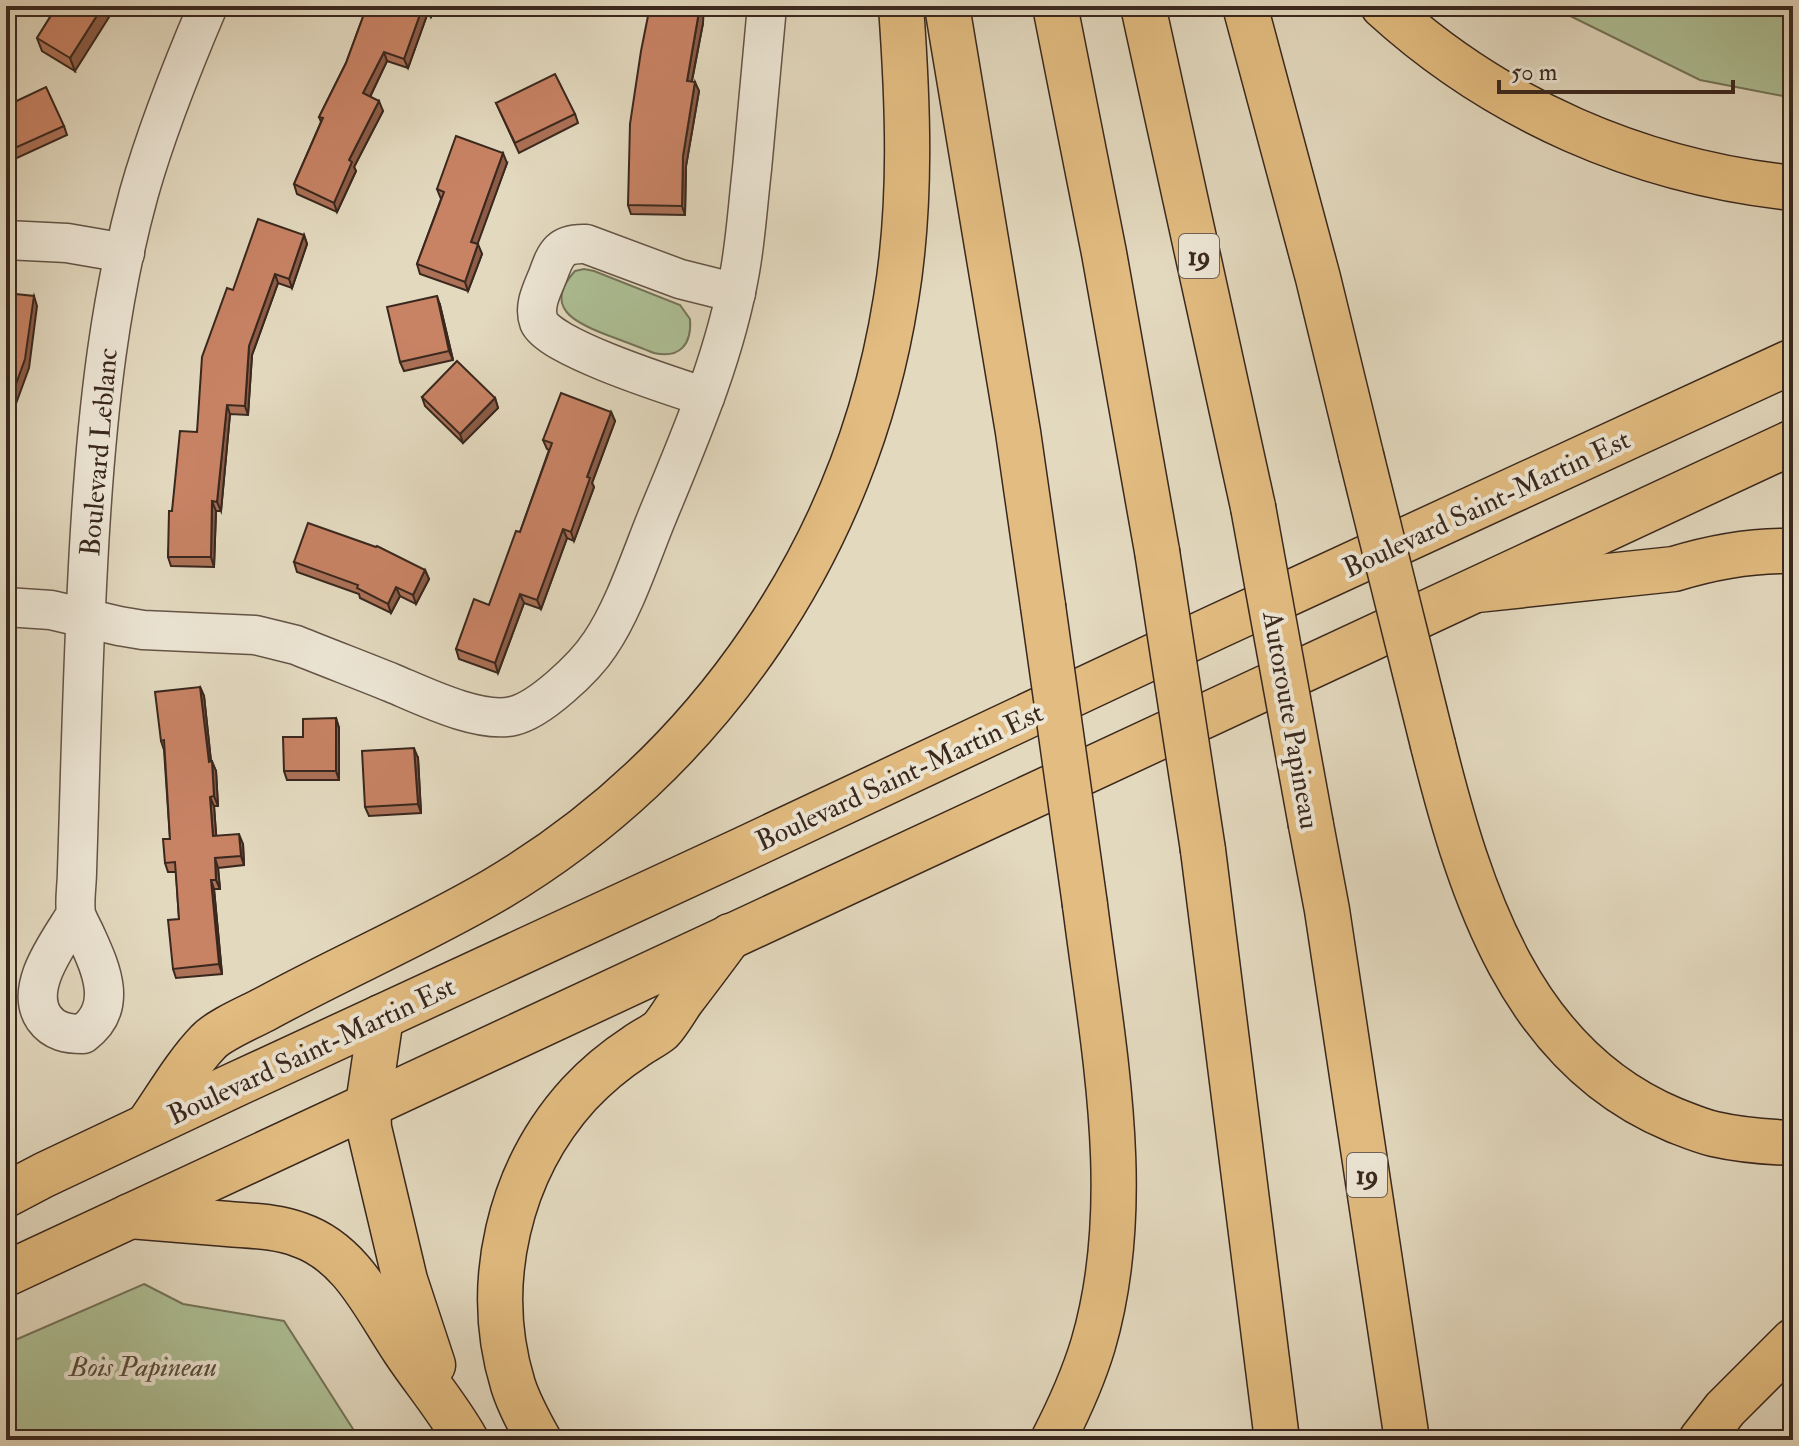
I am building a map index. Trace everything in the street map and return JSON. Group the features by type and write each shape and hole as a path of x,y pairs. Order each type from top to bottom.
{"main road":[{"path":"148,1125 210,1039 493,891 610,807 687,734 718,699 764,635 809,561 841,497 870,417 889,338 902,254 907,184 901,6"},
{"path":"947,6 1043,606 1085,905 1111,1128 1113,1189 1108,1271 1094,1343 1081,1381 1053,1440"},
{"path":"1055,6 1104,253 1157,551 1203,850 1277,1440"},
{"name":"Autoroute Papineau","path":"1143,6 1253,507 1327,910 1407,1440"},
{"path":"1245,6 1318,278 1433,745 1458,839 1486,917 1520,982 1560,1038 1604,1080 1658,1113 1711,1134 1793,1143"},
{"path":"1383,6 1431,47 1481,81 1583,136 1694,172 1793,188"},
{"name":"Boulevard Saint-Martin Est","path":"6,1195 148,1125 1793,361"},
{"path":"6,1274 1793,442"},
{"path":"1477,590 1674,569 1730,555 1793,551"},
{"path":"1327,910 1429,1440"},
{"path":"539,1440 513,1385 502,1323 502,1257 518,1195 543,1143 578,1096 609,1065 660,1030 730,936"},
{"path":"381,1017 368,1105 373,1152 405,1280 436,1374 460,1429"},
{"path":"130,1216 269,1227 298,1234 326,1248 360,1282 460,1429"},
{"path":"1701,1440 1725,1409 1793,1341"}],"street":[{"name":"Boulevard Leblanc","path":"76,914 84,617 98,423 109,335 125,253 153,146 208,6"},
{"path":"6,607 51,610 143,630 255,635 275,639 485,717 514,716 536,706 582,666 607,633 640,561 719,357 736,293 745,241 767,6"},
{"path":"6,240 67,243 125,253"},
{"path":"705,397 569,346 541,326 537,307 558,252 574,244 586,244 680,279 736,293"}],"green space":[{"path":"1550,6 1793,6 1793,98 1700,80"},
{"path":"584,269 680,305 690,319 689,336 682,348 671,354 654,353 574,319 562,304 562,294 575,271"},
{"name":"Bois Papineau","path":"144,1284 183,1304 284,1321 360,1440 12,1440 6,1422 6,1344"}],"building":[{"path":"57,6 103,6 70,58 37,38"},
{"path":"367,6 423,6 404,59 384,52 363,93 379,101 349,160 352,162 334,203 294,184"},
{"path":"650,6 700,6 687,81 695,82 683,156 682,206 628,205 630,124"},
{"path":"555,74 575,114 515,143 496,103"},
{"path":"46,87 64,126 6,152 6,106"},
{"path":"456,136 503,153 471,242 478,244 465,282 417,264 444,192 437,189"},
{"path":"258,219 304,235 289,279 275,274 249,346 245,406 227,405 217,502 212,501 211,557 168,557 169,511 172,511 180,431 197,432 202,357 227,288 233,290"},
{"path":"6,293 34,296 25,359 6,412"},
{"path":"437,296 449,351 400,362 387,307"},
{"path":"457,361 495,398 460,434 422,397"},
{"path":"561,393 611,412 571,532 563,529 537,600 520,594 495,663 456,649 474,599 489,605 516,531 520,532 552,443 543,440"},
{"path":"308,523 377,546 425,570 413,595 396,587 388,604 357,588 358,585 294,562"},
{"path":"200,687 209,762 212,761 214,796 210,797 213,836 239,834 241,856 215,858 216,880 211,880 219,964 173,969 168,920 179,919 175,862 165,863 163,839 170,839 164,740 161,741 155,692"},
{"path":"336,718 336,771 284,771 283,737 303,737 303,719"},
{"path":"414,748 418,804 365,807 362,751"}]}
